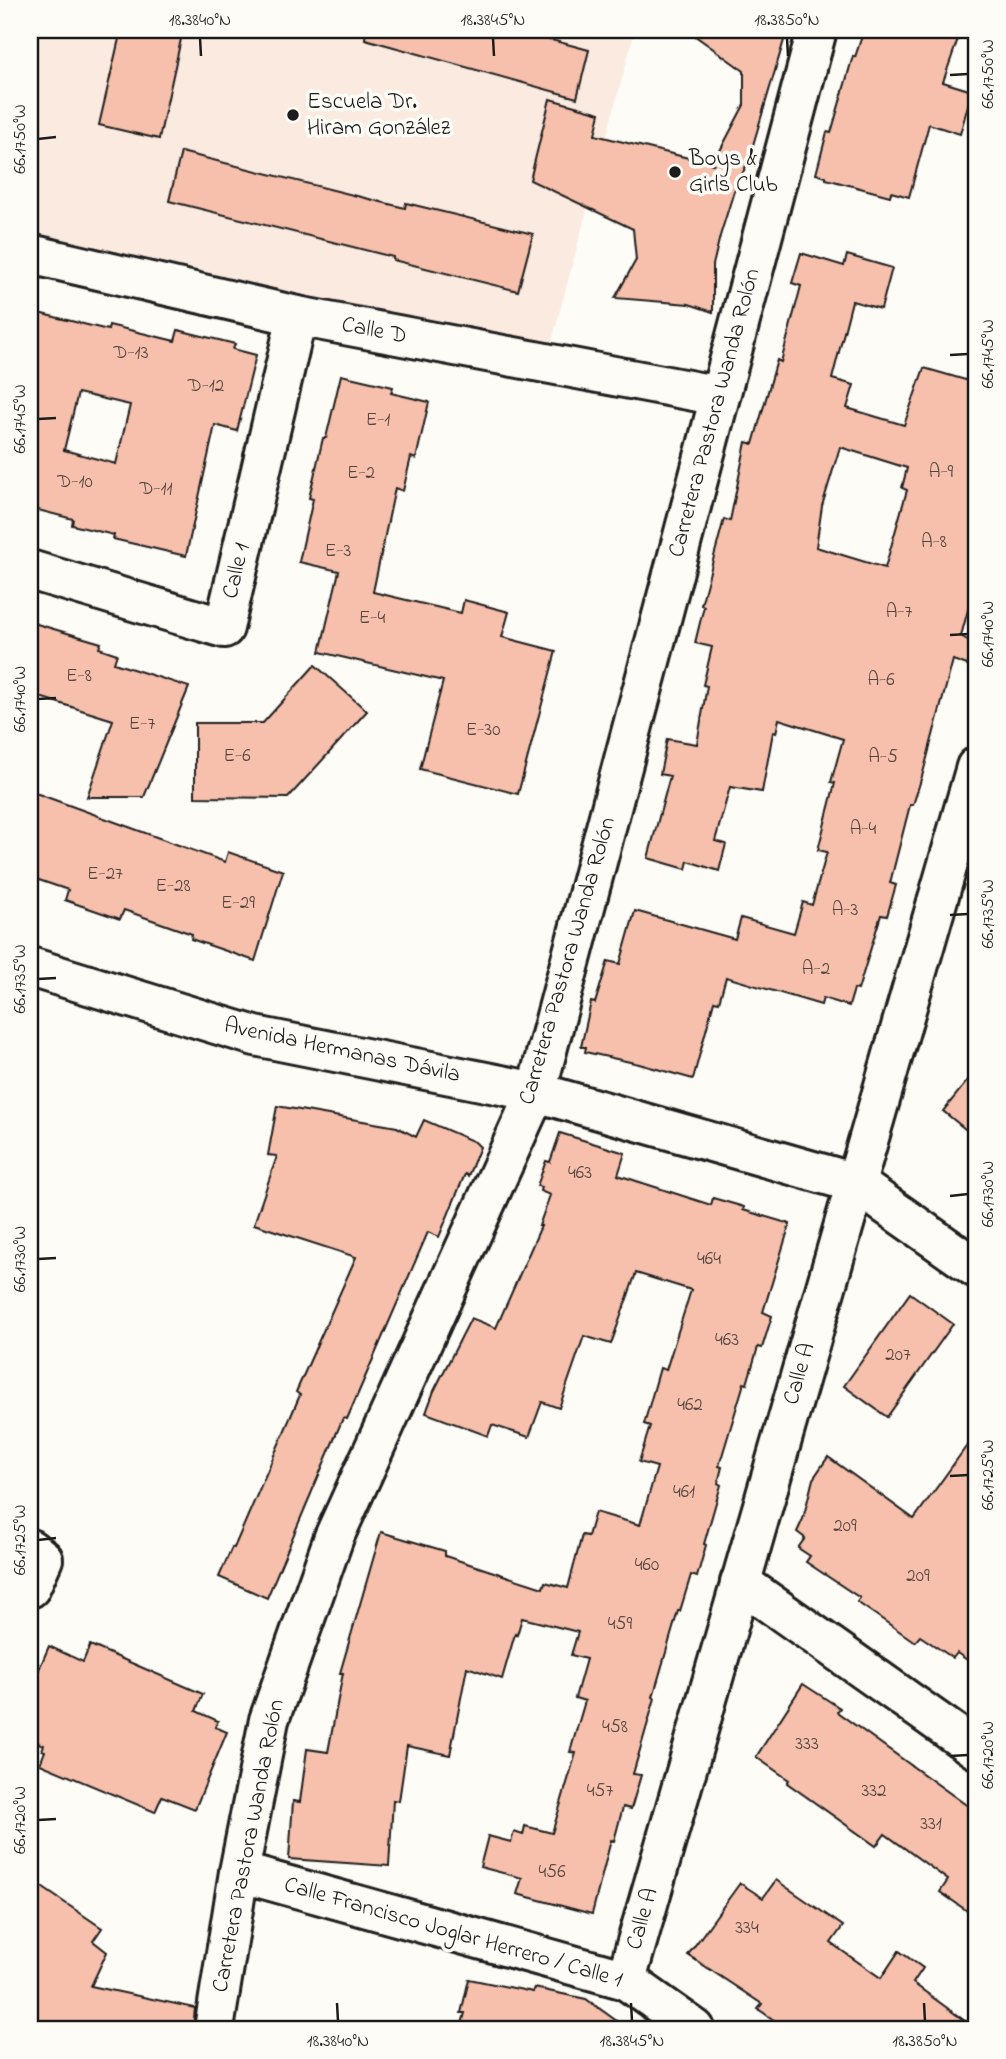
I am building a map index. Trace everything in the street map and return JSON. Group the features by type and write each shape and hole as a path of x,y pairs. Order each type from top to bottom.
{"street":[{"name":"Carretera Pastora Wanda Rolón","path":"214,2029 239,1872 269,1720 334,1537 536,1092 817,30"},
{"name":"Calle D","path":"30,254 297,316 720,396"},
{"name":"Calle 1","path":"30,570 224,628 297,316"},
{"name":"Calle A","path":"625,1980 976,770"},
{"name":"Avenida Hermanas Dávila","path":"30,967 255,1036 536,1092 855,1183 976,1268"},
{"path":"30,1549 43,1559 30,1588"},
{"path":"740,1582 976,1749"},
{"name":"Calle Francisco Joglar Herrero / Calle 1","path":"239,1872 625,1980 695,2029"}],"shaded area":[{"path":"30,30 635,30 543,374 30,260"}],"building":[{"path":"121,30 183,30 159,139 99,125"},
{"path":"366,30 514,30 589,50 577,98 365,39"},
{"name":"Boys & Girls Club","path":"687,30 787,30 748,162 734,191 720,236 713,265 713,312 689,304 615,298 636,260 633,229 530,180 550,99 600,113 595,135 713,164 744,105 744,71"},
{"path":"864,30 961,30 943,82 972,91 960,134 929,124 909,197 891,192 890,196 816,174 827,132 831,133 853,56 855,57"},
{"path":"181,152 405,208 406,203 533,234 518,291 169,201"},
{"path":"801,253 844,266 847,255 892,268 881,309 852,301 832,379 854,385 847,408 904,425 924,368 976,383 976,580 961,636 976,645 976,668 953,660 923,773 913,805 910,805 890,883 896,885 887,916 881,915 858,990 854,989 849,1006 823,998 821,1005 726,977 719,1002 714,1001 693,1079 585,1052 586,1047 581,1047 591,1002 595,1003 608,961 620,964 635,911 735,939 741,918 794,933 803,902 812,905 827,852 818,850 835,783 831,782 843,739 779,719 776,733 773,732 762,792 730,787 715,841 726,844 719,871 688,861 686,869 648,858 670,776 660,774 667,739 697,744 707,686 703,685 712,647 695,643 704,606 701,605 724,519 730,521 746,442 753,444 777,360 781,362 801,286 792,283","holes":["840,447 907,468 902,488 907,490 885,568 816,547 822,506"]},
{"path":"30,311 108,330 109,325 175,341 178,330 235,344 233,349 256,355 237,431 215,425 186,556 113,539 114,535 72,525 73,519 30,508","holes":["78,393 130,405 116,464 64,450"]},
{"path":"341,375 393,387 391,393 429,402 416,459 411,457 403,491 395,488 373,592 461,613 464,600 509,612 502,637 556,651 518,794 420,769 443,681 320,652 339,571 299,562 313,499 309,498"},
{"path":"30,622 101,643 99,648 117,654 114,663 189,687 144,797 87,797 113,720 30,694"},
{"path":"315,665 367,711 288,798 195,797 195,723 263,723"},
{"path":"30,791 225,862 228,852 283,871 255,961 191,939 192,934 124,910 120,919 65,900 68,890 30,877"},
{"path":"976,1070 976,1138 943,1111"},
{"path":"277,1106 397,1127 416,1137 424,1120 475,1142 480,1147 468,1176 465,1174 439,1237 428,1232 347,1419 343,1418 267,1598 219,1577 300,1395 296,1392 356,1257 254,1224 277,1156 268,1155"},
{"path":"560,1133 625,1153 618,1175 711,1205 713,1198 790,1224 763,1312 772,1316 762,1348 758,1347 747,1384 744,1383 719,1466 722,1467 718,1483 721,1485 697,1577 691,1575 653,1697 655,1698 633,1774 641,1775 631,1809 623,1807 614,1841 611,1840 592,1914 517,1894 522,1878 480,1867 488,1836 511,1842 514,1832 523,1835 525,1826 552,1833 576,1753 570,1752 585,1701 575,1698 586,1659 571,1655 578,1632 522,1618 502,1679 467,1667 450,1755 407,1746 399,1801 393,1800 389,1866 289,1859 293,1801 300,1802 307,1749 328,1752 343,1673 340,1673 381,1532 445,1551 445,1556 543,1588 545,1582 568,1588 582,1535 588,1536 595,1512 640,1525 657,1467 639,1462 650,1426 644,1424 660,1368 666,1370 691,1290 636,1273 611,1344 584,1336 559,1408 542,1402 529,1437 492,1425 488,1436 426,1413 434,1391 471,1318 496,1328 541,1226 550,1195 540,1191 541,1187 537,1186 546,1161 550,1162"},
{"path":"910,1293 953,1324 887,1417 844,1386"},
{"path":"976,1433 976,1666 957,1653 953,1658 920,1636 915,1642 857,1602 860,1598 806,1562 810,1556 798,1548 805,1538 797,1532 813,1479 828,1457 914,1519"},
{"path":"90,1645 203,1694 196,1711 218,1721 215,1727 227,1732 195,1809 162,1796 155,1812 40,1764 45,1751 42,1750 44,1745 30,1740 30,1690 49,1646 83,1662"},
{"path":"803,1684 840,1708 837,1712 976,1812 976,1917 940,1892 948,1880 885,1834 876,1846 787,1783 789,1780 756,1757"},
{"path":"30,1879 102,1928 93,1941 107,1952 91,1986 195,2008 193,2029 41,2029 30,2022"},
{"path":"776,1880 843,1926 831,1943 881,1978 899,1951 923,1968 913,1983 976,2029 787,2029 758,2009 762,2004 688,1955 740,1883 763,1898"},
{"path":"469,1979 586,1999 628,2029 487,2029 462,2024 465,2013 461,2013"}],"place":[{"name":"Escuela Dr. Hiram González","path":"293,115"},
{"name":"Boys & Girls Club","path":"675,172"}]}
